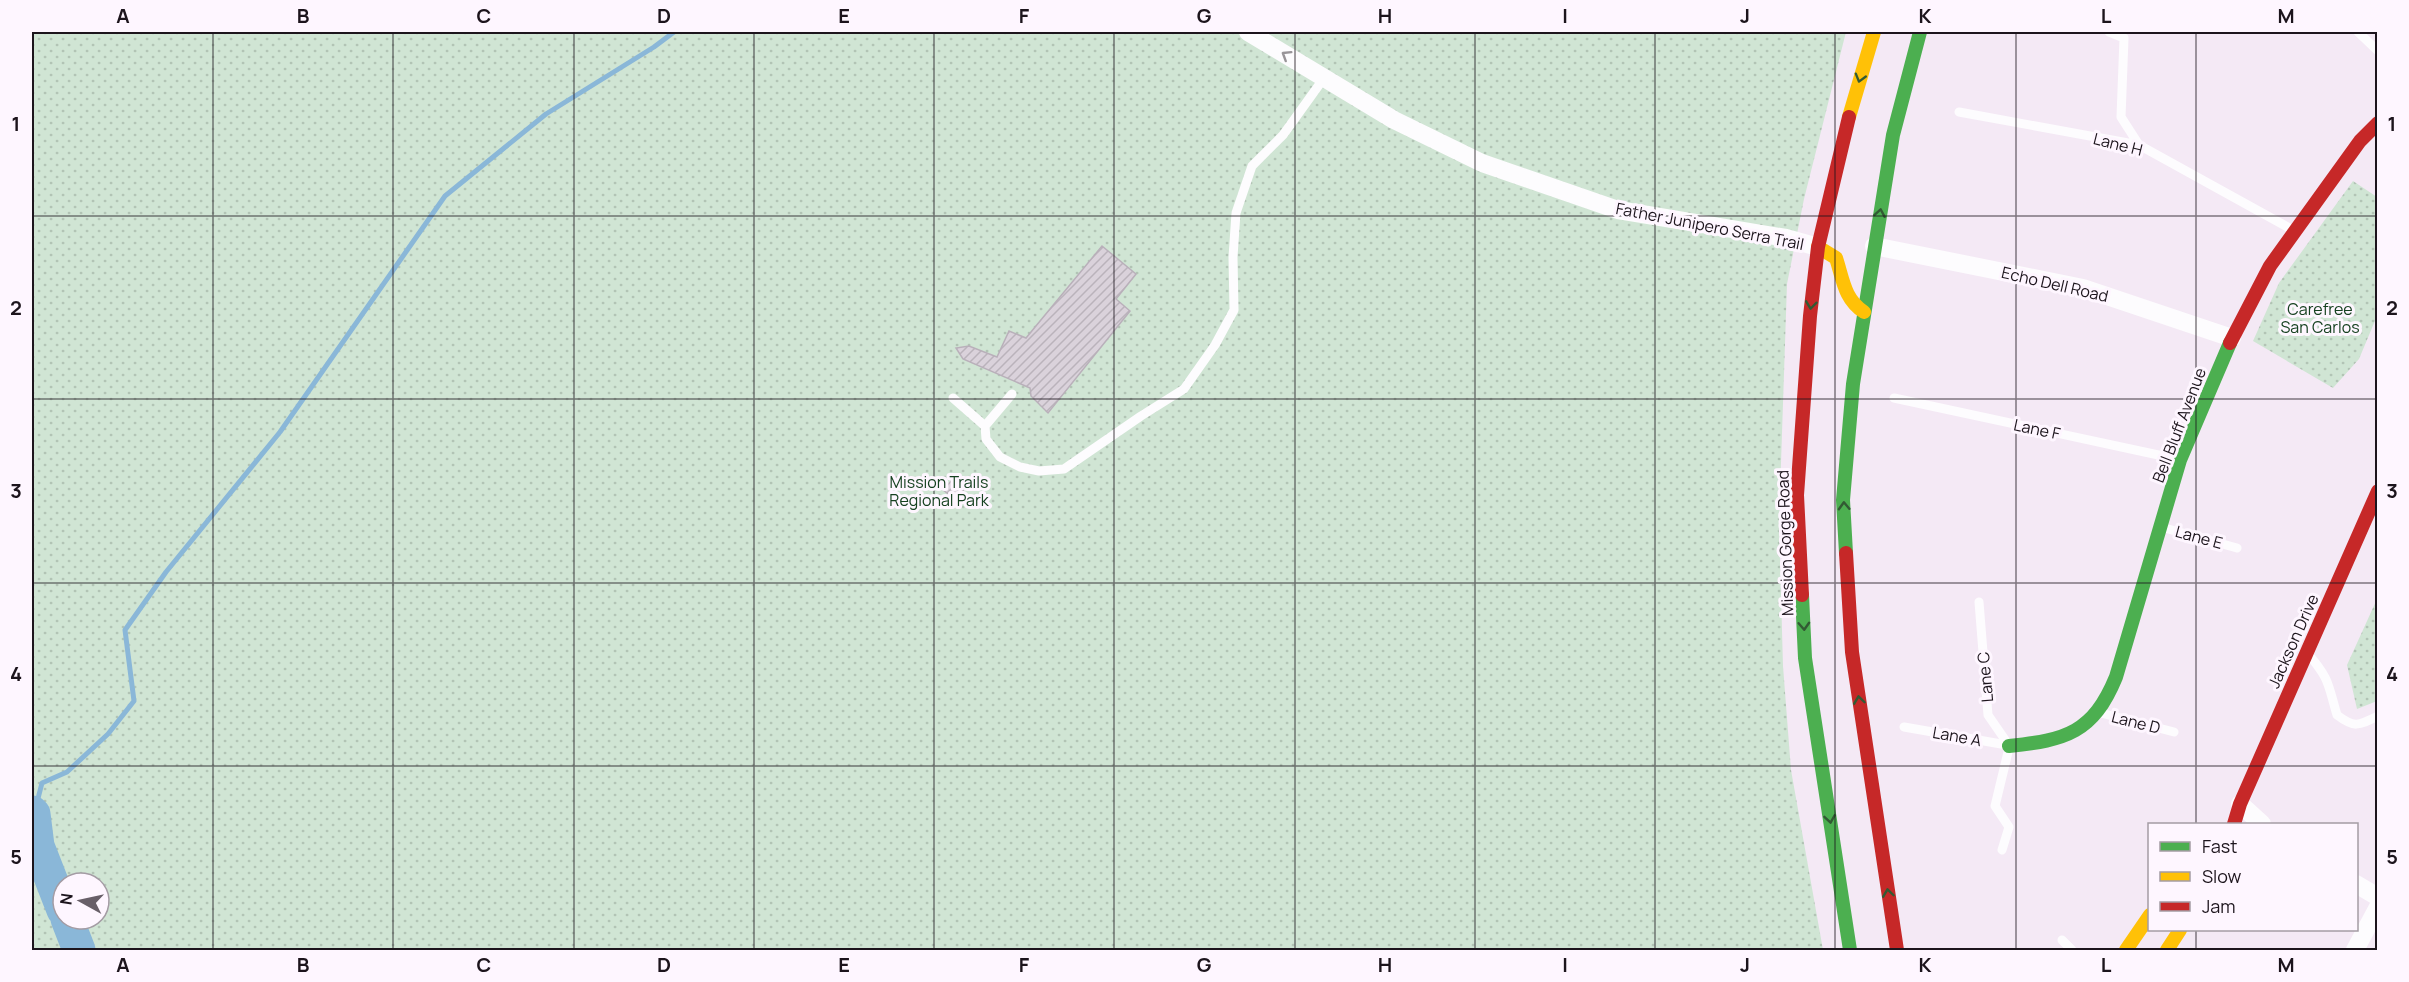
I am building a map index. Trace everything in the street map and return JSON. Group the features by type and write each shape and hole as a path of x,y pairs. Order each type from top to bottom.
{"main road":[{"name":"Mission Gorge Road","path":"1850,951 1805,658 1797,495 1810,316 1818,247 1847,125 1874,32"},
{"path":"1897,951 1852,652 1843,500 1853,384 1874,246 1893,135 1920,32"},
{"name":"Bell Bluff Avenue","path":"2009,746 2045,743 2060,739 2087,724 2098,713 2112,690 2180,460 2232,338 2270,266 2360,141 2378,123"},
{"path":"1818,247 1836,258 1847,298 1852,306 1864,312"},
{"name":"Jackson Drive","path":"2235,823 2240,804 2378,491"},
{"name":"Jackson Drive","path":"2220,823 2240,804"},
{"path":"2126,951 2148,918"},
{"path":"2167,951 2179,931"}],"street":[{"name":"Father Junipero Serra Trail","path":"1248,32 1394,120 1482,163 1618,210 1786,238 1818,247"},
{"name":"Echo Dell Road","path":"1874,246 2083,288 2232,338"},
{"path":"2240,804 2260,823"},
{"path":"2358,885 2378,897"},
{"path":"2355,951 2378,907"}],"lane":[{"path":"2109,32 2124,38 2121,117 2139,145"},
{"path":"2358,32 2378,51"},
{"path":"953,398 985,426 986,439 1000,457 1020,467 1039,471 1064,469 1184,389 1215,345 1234,310 1233,257 1236,213 1252,166 1283,135 1324,78"},
{"name":"Lane H","path":"1959,112 2139,145 2295,231"},
{"path":"985,426 1012,394"},
{"name":"Lane F","path":"1894,398 2180,460"},
{"name":"Lane E","path":"2160,527 2237,548"},
{"name":"Lane C","path":"1979,602 1988,715 2009,746"},
{"path":"2307,652 2330,684 2337,715 2350,724 2361,724 2378,716"},
{"name":"Lane D","path":"2098,713 2174,732"},
{"name":"Lane A","path":"1904,727 2009,746"},
{"path":"2002,850 2009,827 1995,806 2009,746"},
{"path":"2062,940 2072,951"}],"green space":[{"name":"Mission Trails Regional Park","path":"32,32 1846,32 1804,199 1787,284 1779,523 1783,666 1791,770 1823,950 32,950"},
{"name":"Carefree San Carlos","path":"2353,181 2377,197 2377,316 2359,359 2333,388 2253,341 2279,283"},
{"path":"2377,599 2377,701 2357,709 2347,665"}],"building":[{"path":"1102,246 1136,274 1116,299 1130,311 1048,413 1031,396 1030,388 963,359 956,348 969,346 997,357 1009,331 1026,338"},
{"path":"956,476 967,485 956,500 943,490"}],"waterway":[{"path":"34,814 42,783 67,772 108,734 134,701 125,630 166,572 280,432 445,196 546,114 654,47 674,32"},
{"path":"32,812 38,846 51,879"},
{"path":"72,931 79,950"}],"traffic: fast":[{"path":"1846,553 1843,500 1853,384 1893,135 1920,32"},
{"path":"2009,746 2047,741 2075,730 2098,711 2107,696 2116,677 2180,460 2230,343"},
{"path":"1802,595 1805,658 1850,950"}],"traffic: slow":[{"path":"1849,117 1874,32"},
{"path":"1818,247 1836,258 1848,295 1864,312"},
{"path":"2126,950 2148,918"},
{"path":"2167,950 2179,931"}],"traffic: jam":[{"path":"1802,595 1797,495 1810,316 1818,247 1849,117"},
{"path":"2230,343 2270,266 2360,141 2378,123"},
{"path":"2234,823 2240,804 2378,491"},
{"path":"1846,553 1852,652 1897,950"}]}
